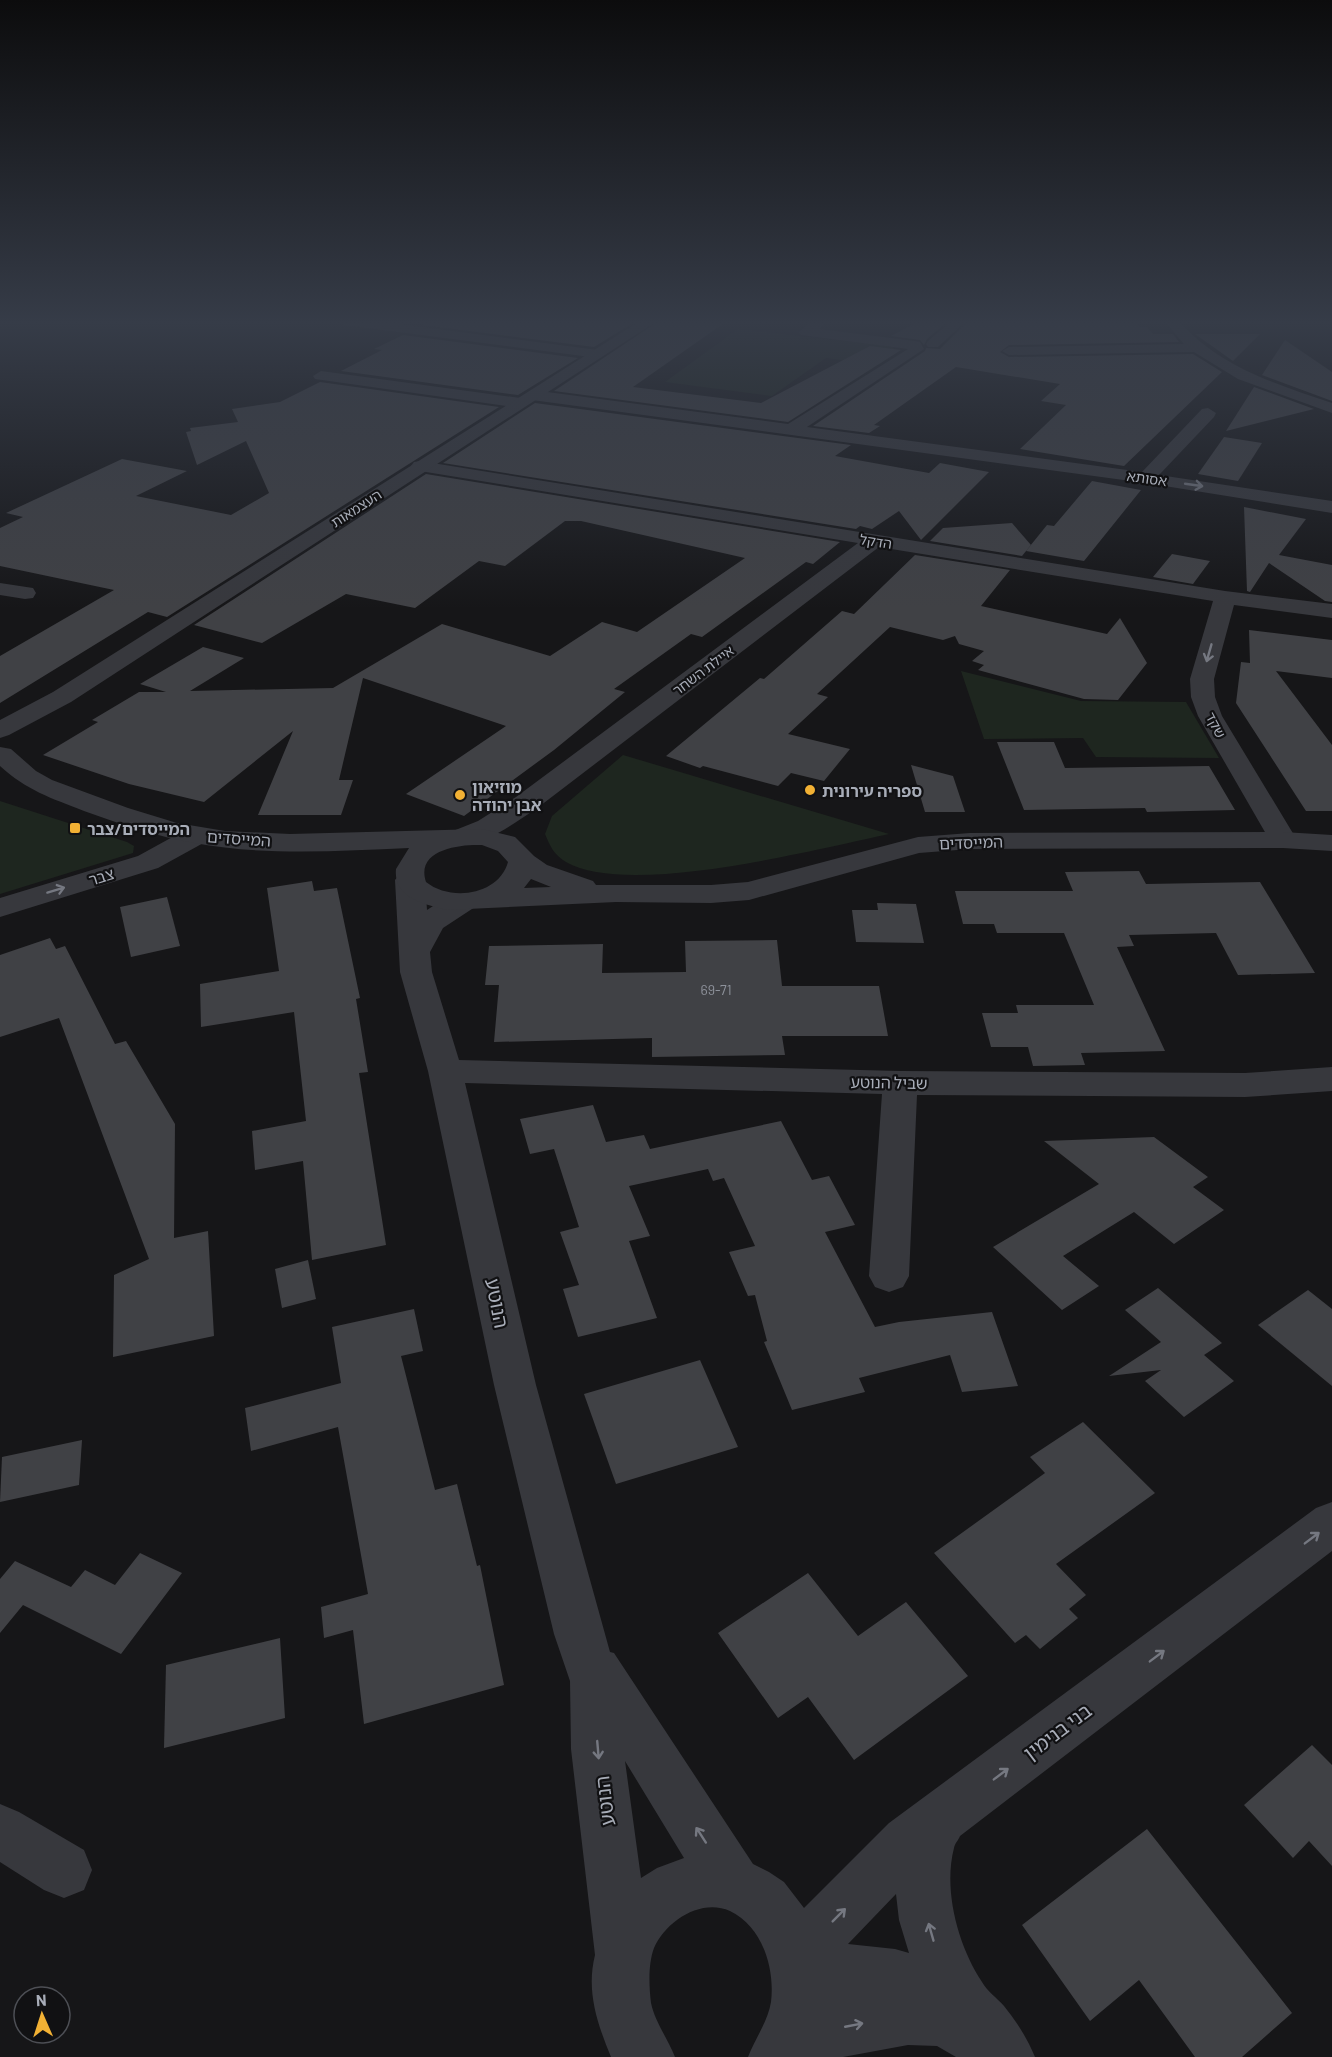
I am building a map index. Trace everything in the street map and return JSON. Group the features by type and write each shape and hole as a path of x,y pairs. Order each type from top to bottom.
{"street":[{"name":"העצמאות","path":"0,749 62,697 498,417"},
{"name":"אסותא","path":"686,417 792,429 1146,478 1332,507"},
{"path":"792,429 810,417"},
{"path":"1146,478 1204,417"},
{"name":"הדקל","path":"420,466 1225,597 1332,610"},
{"name":"איילת השחר","path":"459,838 488,827 532,798 874,541"},
{"path":"0,589 25,593"},
{"name":"שקד","path":"1225,597 1202,679 1203,697 1210,716 1283,840"},
{"name":"המייסדים","path":"0,749 27,777 43,786 153,824 197,835 252,840 335,841 459,838"},
{"name":"המייסדים","path":"0,783 43,786"},
{"name":"איילת השחר","path":"520,856 514,828 519,816 532,798"},
{"name":"צבר","path":"0,908 148,862 176,849 197,835"},
{"path":"414,954 427,925 442,912 503,892 516,883 523,872 520,856 506,843 490,838 459,838 437,843 423,850 413,860 410,875 417,889 429,896 446,901 475,900"},
{"name":"המייסדים","path":"475,900 616,893 711,894 749,891 927,843 1283,840 1332,843"},
{"name":"המייסדים","path":"335,841 379,849 410,875"},
{"name":"המייסדים","path":"520,856 541,872 582,887 616,893"},
{"name":"הנוטע","path":"410,875 416,972 445,1071 515,1385 585,1651 595,1681 597,1749 623,1952"},
{"name":"שביל הנוטע","path":"445,1071 900,1083 1245,1085 1332,1079"},
{"path":"889,1276 900,1083"},
{"name":"בני בנימין","path":"798,1962 908,1842 958,1807 1332,1523"},
{"name":"הנוטע","path":"585,1651 620,1711 652,1755 733,1884"},
{"path":"958,1807 929,1830 922,1889 939,1961 962,2005"},
{"path":"0,1831 64,1870"},
{"path":"645,2057 633,2042 623,2012 619,1982 623,1952 635,1923 655,1901 679,1886 706,1881 733,1884 754,1895 772,1911 787,1931 798,1962 801,2001 792,2033 778,2057"},
{"path":"798,1962 895,1978 955,1997 1003,2053"},
{"path":"783,2057 822,2031 908,2015 944,2017 1003,2053"}],"shaded area":[{"path":"961,671 1081,701 1186,702 1219,758 1096,757 1083,738 984,739"},
{"path":"623,755 889,834 772,859 677,873 633,875 595,872 566,862 553,850 545,834 552,816"},
{"path":"0,801 127,842 134,846 133,853 0,894"}],"building":[{"path":"236,417 483,417 167,617 148,612 0,703 0,656 114,590 0,566 0,528 23,517 6,513 122,459 187,471 136,496 231,515 269,493 246,441 197,465 186,432 191,431 190,428 238,422"},
{"path":"514,417 640,417 851,445 835,456 929,473 940,463 989,472 921,540 899,511 872,529 860,526 856,529 443,463"},
{"path":"750,417 796,417 788,422"},
{"path":"826,417 885,417 874,425 880,426 869,433 813,426"},
{"path":"1053,417 1175,417 1124,466 1020,449"},
{"path":"1235,417 1282,417 1226,431"},
{"path":"1224,437 1262,443 1238,481 1198,474"},
{"path":"426,474 840,542 813,564 806,562 702,637 691,634 614,689 625,692 554,750 464,816 406,794 506,726 363,678 339,780 353,780 341,815 258,815 293,731 204,802 129,784 43,755 98,722 92,720 139,692 166,692 140,684 203,647 244,658 190,691 333,688 442,624 550,656 602,622 637,632 745,558 581,521 565,521 505,566 479,561 415,608 346,594 262,643 194,625"},
{"path":"1092,481 1141,490 1084,561 1026,551 1047,525 1054,526"},
{"path":"1244,507 1306,519 1279,555 1332,565 1332,602 1325,601 1269,563 1250,592 1247,591"},
{"path":"1012,523 1031,545 1022,556 930,541 943,528"},
{"path":"1172,554 1210,561 1193,584 1153,577"},
{"path":"915,555 1010,570 981,606 1107,634 1120,618 1147,663 1118,700 1084,699 978,670 984,665 972,661 984,651 959,644 955,636 943,640 890,627 817,694 828,697 788,734 850,749 824,781 791,773 778,786 703,766 700,768 666,756 760,678 764,679 842,611 854,614"},
{"path":"1249,630 1332,640 1332,678 1276,671 1332,745 1332,811 1306,811 1236,703 1241,662 1250,663"},
{"path":"997,742 1054,742 1065,768 1209,766 1235,810 1147,812 1145,808 1024,810"},
{"path":"911,765 953,776 965,812 925,812"},
{"path":"1139,871 1146,884 1260,882 1315,973 1238,975 1216,933 1129,935 1134,946 1117,947 1165,1051 1081,1053 1085,1065 1033,1066 1028,1047 991,1047 982,1013 1018,1013 1016,1005 1094,1005 1064,933 997,933 994,924 963,924 955,891 1073,891 1065,872"},
{"path":"312,881 314,891 337,888 360,998 356,999 368,1072 359,1073 386,1245 312,1260 303,1161 255,1170 252,1131 306,1121 294,1012 201,1027 200,984 279,971 267,888"},
{"path":"167,897 180,946 131,957 120,907"},
{"path":"877,903 916,904 924,943 856,942 852,910 878,910"},
{"path":"50,938 56,949 65,946 115,1044 126,1041 175,1124 174,1238 208,1231 214,1336 113,1357 114,1275 149,1259 59,1018 0,1037 0,955"},
{"path":"777,940 782,986 879,986 888,1036 782,1036 785,1055 652,1057 652,1038 494,1042 499,985 485,985 489,946 603,944 602,973 686,972 685,941"},
{"path":"593,1105 606,1142 644,1135 650,1149 781,1121 812,1180 829,1176 855,1225 825,1232 875,1327 899,1322 992,1312 1018,1386 962,1392 950,1355 859,1378 865,1392 792,1410 764,1342 767,1341 755,1295 748,1296 729,1252 755,1246 724,1178 713,1181 708,1169 629,1186 650,1236 629,1241 657,1318 578,1337 563,1289 579,1285 560,1232 579,1227 554,1149 530,1154 520,1119"},
{"path":"1154,1137 1208,1177 1193,1187 1224,1210 1174,1244 1134,1212 1063,1256 1099,1286 1062,1310 993,1247 1099,1184 1044,1141"},
{"path":"308,1260 316,1299 282,1308 275,1269"},
{"path":"1158,1288 1222,1343 1204,1355 1234,1381 1184,1417 1145,1381 1161,1370 1109,1376 1161,1342 1125,1310"},
{"path":"1308,1290 1332,1309 1332,1386 1258,1325"},
{"path":"414,1309 423,1351 401,1356 435,1490 457,1484 477,1566 480,1565 504,1685 364,1724 353,1630 324,1638 321,1607 368,1594 338,1427 251,1451 245,1408 341,1383 332,1327"},
{"path":"700,1360 738,1447 616,1484 584,1394"},
{"path":"1083,1422 1155,1493 1056,1564 1086,1595 1069,1609 1078,1618 1040,1649 1026,1635 1015,1643 934,1553 1045,1473 1030,1457"},
{"path":"82,1440 79,1485 0,1502 2,1457"},
{"path":"140,1553 182,1573 121,1654 23,1605 0,1633 0,1579 15,1561 71,1587 85,1570 115,1585"},
{"path":"808,1573 858,1636 906,1602 968,1676 854,1760 808,1697 778,1718 718,1633"},
{"path":"280,1638 285,1718 164,1748 166,1665"},
{"path":"1312,1745 1332,1765 1332,1866 1309,1841 1293,1858 1244,1805"},
{"path":"1147,1829 1292,2013 1242,2057 1195,2057 1139,1980 1090,2021 1022,1925"}],"place":[{"name":"ספריה עירונית","path":"810,790"},
{"name":"מוזיאון אבן יהודה","path":"460,795"},
{"name":"המייסדים/צבר","path":"75,828"}]}
